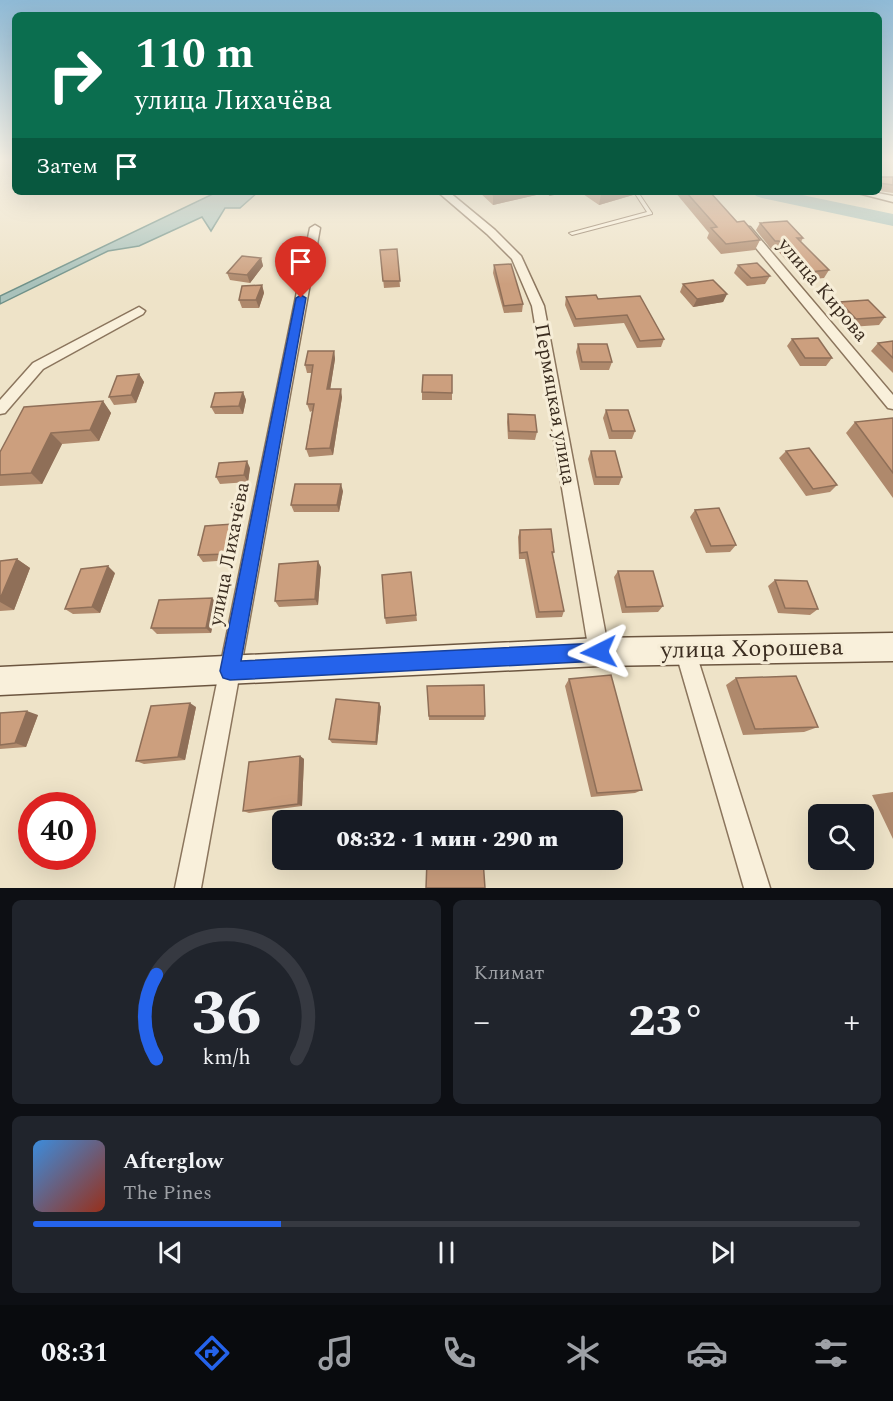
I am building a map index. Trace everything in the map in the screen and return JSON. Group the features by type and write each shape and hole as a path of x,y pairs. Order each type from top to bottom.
{"street":[{"name":"Пермяцкая улица","path":"454,201 491,232 517,258 538,306 599,652"},
{"name":"улица Лихачёва","path":"188,888 315,228"},
{"name":"улица Кирова","path":"746,229 886,388 893,404"},
{"path":"0,409 38,366 139,311"},
{"name":"улица Хорошева","path":"0,681 599,652 893,647"},
{"path":"685,650 757,888"}],"lane":[{"path":"572,233 650,213 642,201"}],"water":[{"path":"197,201 247,201 240,208 225,208 211,231 202,217 139,246 108,251 0,304 0,296"}],"building":[{"path":"694,201 718,201 737,222 744,221 760,240 726,244 711,228 717,227"},
{"path":"787,221 803,238 797,238 829,270 809,272 779,241 775,241 760,223"},
{"path":"397,249 400,281 383,281 380,250"},
{"path":"242,256 261,258 247,275 227,273"},
{"path":"757,263 770,276 751,278 738,265"},
{"path":"511,264 523,304 504,306 494,265"},
{"path":"713,280 727,294 697,299 683,284"},
{"path":"262,285 256,300 239,300 242,286"},
{"path":"596,295 598,299 640,296 664,339 640,341 627,315 576,319 566,297"},
{"path":"868,300 885,317 856,319 840,302"},
{"path":"818,338 832,358 805,358 792,339"},
{"path":"893,341 893,358 878,343"},
{"path":"578,344 607,344 612,362 582,362"},
{"path":"308,351 334,351 327,389 341,389 330,448 306,449 314,404 307,404 313,365 305,365"},
{"path":"139,374 131,395 109,397 117,376"},
{"path":"423,375 452,375 452,393 422,392"},
{"path":"243,392 239,406 211,407 215,393"},
{"path":"103,401 90,430 51,433 31,473 0,475 0,452 24,407"},
{"path":"606,410 628,410 635,431 612,431"},
{"path":"508,414 535,415 537,432 509,431"},
{"path":"893,418 893,473 855,422"},
{"path":"809,448 837,485 813,489 786,451"},
{"path":"591,451 615,451 622,477 596,477"},
{"path":"247,461 244,475 216,477 219,463"},
{"path":"295,484 341,484 337,505 291,505"},
{"path":"719,508 736,545 711,546 695,510"},
{"path":"233,524 227,554 198,555 205,526"},
{"path":"551,529 554,552 552,552 564,611 539,612 527,552 520,553 520,530"},
{"path":"17,559 0,599 0,561"},
{"path":"318,561 315,599 275,601 279,564"},
{"path":"108,566 92,607 65,609 81,569"},
{"path":"618,571 653,571 663,606 626,607"},
{"path":"411,572 416,615 385,618 382,575"},
{"path":"775,580 807,581 818,609 785,608"},
{"path":"212,598 206,628 151,628 159,600"},
{"path":"611,675 642,790 597,793 569,679"},
{"path":"796,676 818,727 755,729 736,678"},
{"path":"484,685 485,716 429,716 427,686"},
{"path":"336,699 379,703 376,742 329,739"},
{"path":"190,703 178,757 136,761 151,706"},
{"path":"27,711 15,743 0,745 0,713"},
{"path":"300,756 298,804 243,811 249,762"},
{"path":"427,870 484,870 485,888 426,888"}],"waterway":[{"path":"806,201 893,220"}],"route":[{"path":"301,298 230,671 599,652"}]}
